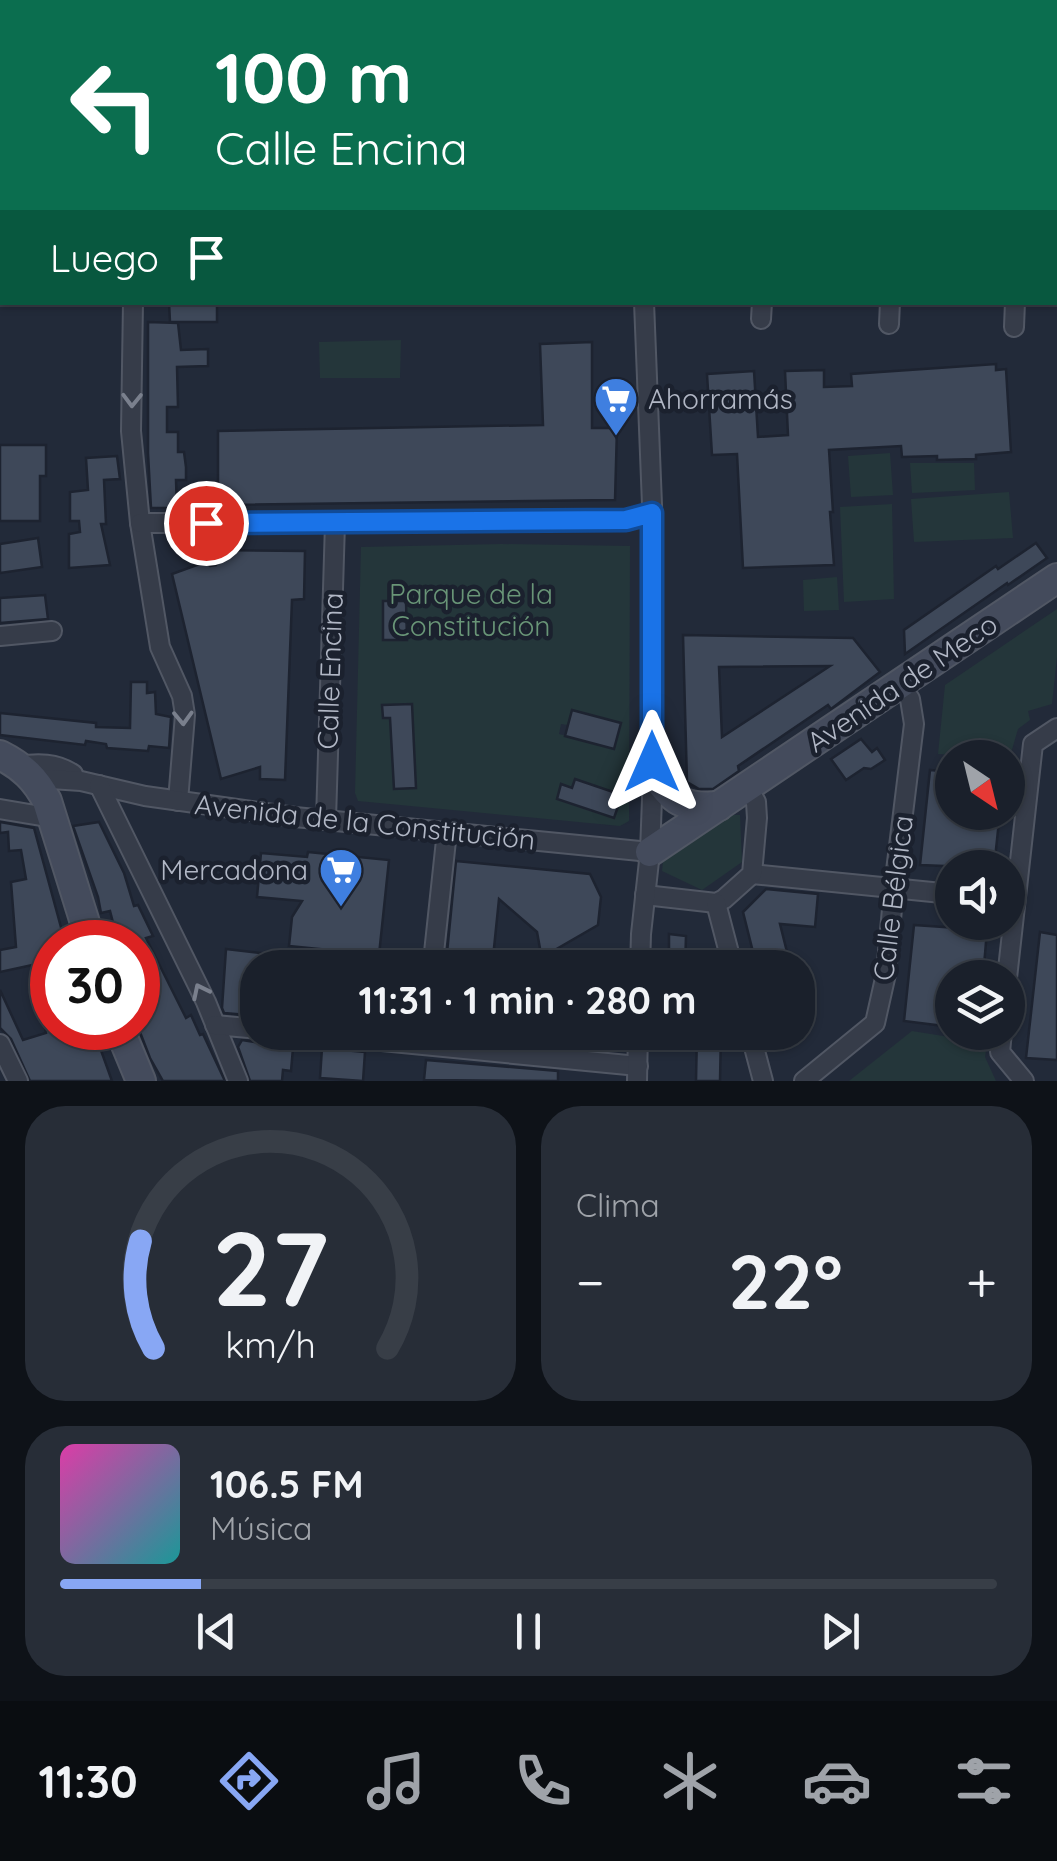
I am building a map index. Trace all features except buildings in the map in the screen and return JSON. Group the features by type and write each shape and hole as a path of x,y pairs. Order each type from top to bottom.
{"street":[{"path":"134,305 132,430 140,523 160,647 182,696 185,715 178,801"},
{"path":"641,950 652,772 652,513 644,305"},
{"path":"889,324 890,305"},
{"path":"1014,327 1015,305"},
{"path":"140,523 626,520 652,513"},
{"name":"Calle Encina","path":"326,820 336,524"},
{"name":"Avenida de Meco","path":"650,852 1057,578"},
{"path":"0,636 52,630"},
{"name":"Calle Bélgica","path":"804,1081 876,1023 886,974 914,724 910,699 900,684"},
{"path":"1018,850 1033,744 1057,728"},
{"path":"652,772 676,800 696,808 719,806"},
{"name":"Avenida de la Constitución","path":"0,809 32,786 50,779 326,820 650,852"},
{"path":"32,786 59,793 68,786 90,783 115,818 238,1081"},
{"path":"32,786 83,920"},
{"path":"646,895 716,904 752,874 757,818 756,802 747,787"},
{"path":"115,818 132,793"},
{"path":"434,950 447,831"},
{"path":"752,874 935,892"},
{"path":"716,904 728,950"},
{"path":"215,1026 240,1028"},
{"path":"0,1044 18,1081"},
{"path":"128,1050 141,1081"},
{"path":"439,1050 638,1074"},
{"path":"755,1050 763,1081"},
{"path":"1000,1050 1024,1081"}],"lane":[{"path":"206,523 212,558"}],"green space":[{"path":"401,340 400,378 320,378 319,342"},
{"path":"890,453 893,495 851,497 848,456"},
{"path":"910,463 974,463 975,490 912,493"},
{"path":"1009,492 1013,538 914,542 911,499"},
{"path":"892,504 894,599 844,602 840,507"},
{"name":"Parque de la Constitución","path":"630,546 629,821 620,826 358,801 355,793 361,547","holes":["412,704 416,788 394,789 390,718 383,706","572,710 621,723 615,748 559,734 561,724 568,725","576,779 622,795 614,817 557,799 561,785 572,788"]},
{"path":"837,577 839,610 804,611 803,580"},
{"path":"1057,609 1052,704 1028,711 1030,720 1018,729 1015,740 939,740 945,685"},
{"path":"733,815 740,815 742,862 702,890 662,871 663,862"},
{"path":"912,1031 935,1035 935,1050 986,1050 985,1057 996,1081 849,1081"}],"place":[{"name":"Ahorramás","path":"616,437"},
{"name":"Mercadona","path":"341,908"}],"route":[{"path":"206,523 626,520 652,513 652,762"}]}
